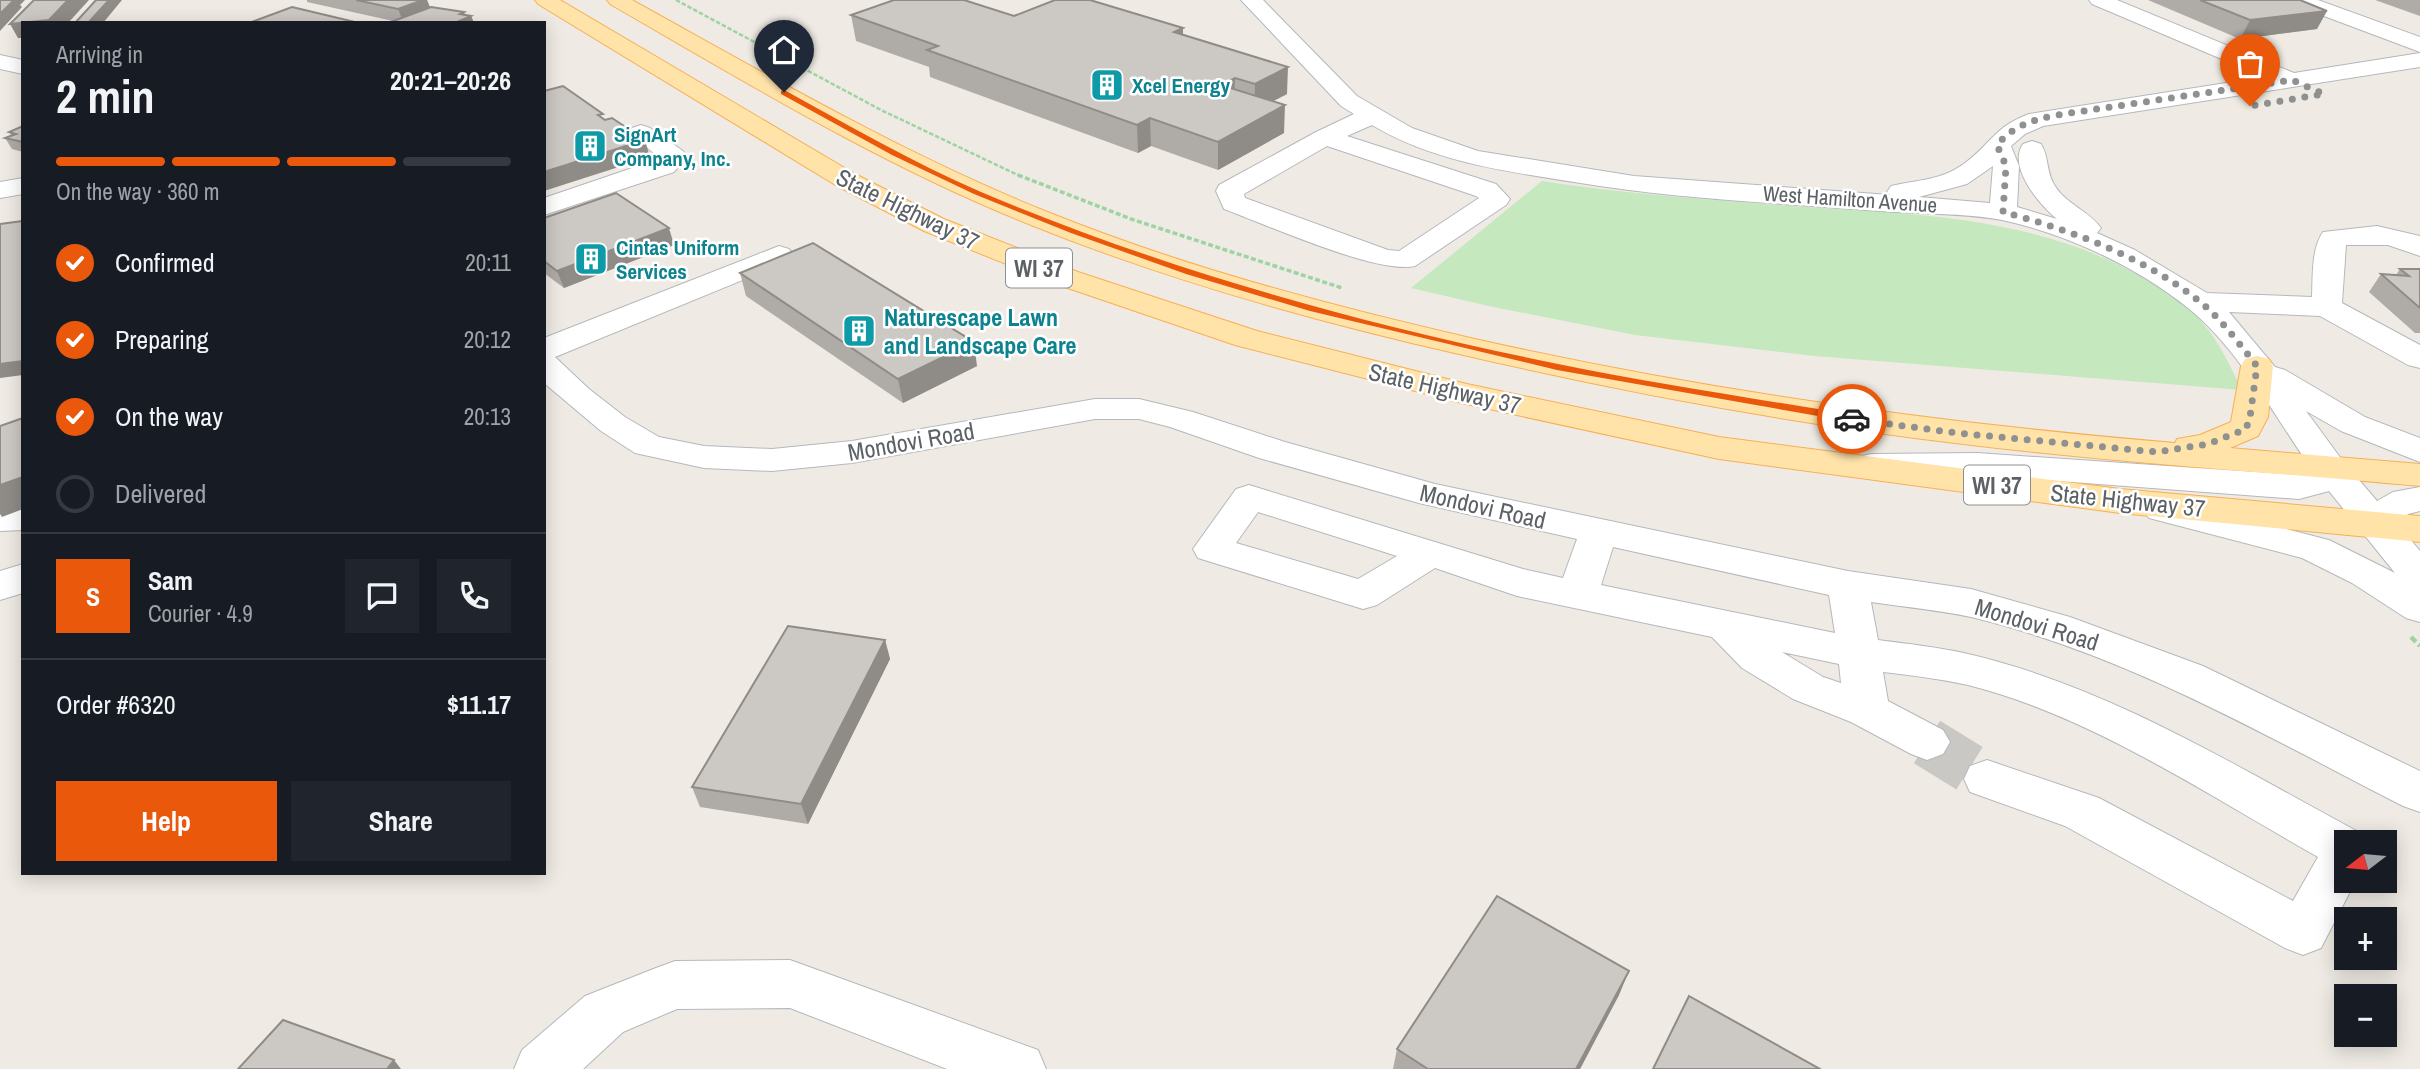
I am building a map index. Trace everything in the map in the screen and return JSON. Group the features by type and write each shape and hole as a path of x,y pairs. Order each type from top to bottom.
{"main road":[{"name":"State Highway 37","path":"545,0 858,186 934,225 1126,300 1246,338 1466,394 1719,448 2140,502 2420,530"},
{"name":"State Highway 37","path":"617,0 895,153 976,193 1074,232 1189,272 1313,309 1557,367 1701,394 1957,433 2420,475"},
{"path":"2157,452 2208,444 2246,429 2257,366"}],"street":[{"name":"West Hamilton Avenue","path":"1251,0 1349,101 1403,133 1474,158 1633,184 2003,212 2075,234 2125,256 2200,302 2257,366 2329,468 2420,577"},
{"path":"2099,0 2324,94"},
{"path":"2299,0 2420,45"},
{"path":"2003,212 2002,155 2007,133 2021,124 2038,119 2420,60"},
{"path":"0,62 21,67"},
{"path":"1829,197 1908,191 1946,182 2002,155 2032,149 2041,142 2077,132 2420,80"},
{"path":"1325,137 1486,190 1496,199 1405,260 1384,258 1234,203 1229,191 1325,137 1373,115"},
{"path":"546,206 665,166 674,156 640,133"},
{"path":"2032,149 2032,163 2044,195 2125,256"},
{"path":"0,190 21,186"},
{"path":"2327,307 2328,267 2333,238 2383,234 2406,239 2420,247"},
{"path":"546,349 779,255"},
{"path":"2200,302 2327,307 2420,358"},
{"path":"2257,366 2288,388 2340,417 2420,451"},
{"name":"Mondovi Road","path":"546,369 560,401 613,425 648,445 704,457 772,460 852,452 1095,409 1139,409 1181,419 1272,450 1432,495 1848,585 1970,603 2070,632 2188,677 2420,793"},
{"path":"1855,466 1976,464 2299,487 2316,483 2329,468"},
{"path":"2378,526 2394,505 2409,499 2420,499"},
{"path":"2140,502 2315,550 2366,573 2420,608"},
{"path":"0,519 21,518"},
{"path":"1578,594 1598,533"},
{"path":"1431,552 1517,582 1859,653 1969,671 2035,691 2111,722 2334,842"},
{"path":"0,586 21,579"},
{"path":"1848,585 1867,709"},
{"path":"1723,624 1757,657 1808,688 1867,709 1927,742"},
{"path":"1987,779 2082,812 2303,932 2334,874"},
{"path":"542,1069 604,1014 675,985 790,984 1018,1069"}],"green space":[{"path":"1542,181 1689,198 1963,220 2053,239 2138,275 2183,304 2216,341 2242,390 1814,356 1635,335 1411,288"}],"building":[{"path":"0,0 14,0 0,14"},
{"path":"34,0 68,0 49,20 10,24"},
{"path":"96,0 109,0 90,21 77,21"},
{"path":"356,0 423,0 398,9"},
{"name":"Xcel Energy","path":"894,0 964,0 1014,16 1055,0 1090,0 1183,28 1174,32 1288,67 1255,84 1235,78 1221,85 1285,105 1218,142 1150,118 1137,125 927,50 938,46 851,15"},
{"path":"2200,0 2300,0 2327,11 2250,20"},
{"path":"292,7 351,21 254,21"},
{"path":"431,7 464,12 460,14 471,16 460,21 393,21"},
{"name":"SignArt Company, Inc.","path":"563,86 603,114 598,115 605,120 612,118 645,140 546,171 546,90"},
{"path":"21,127 21,142 5,138 16,134 9,132"},
{"path":"616,193 669,228 557,271 546,263 546,217"},
{"path":"21,221 21,361 0,364 0,224"},
{"name":"Naturescape Lawn and Landscape Care","path":"813,243 974,342 898,379 740,273"},
{"path":"2400,269 2420,269 2420,308 2381,274 2409,276"},
{"path":"21,419 21,478 0,485 0,426"},
{"path":"788,626 885,640 801,804 692,787"},
{"path":"1497,896 1629,971 1576,1069 1428,1069 1397,1049"},
{"path":"1689,996 1820,1069 1653,1069"},
{"path":"283,1020 394,1060 387,1069 238,1069"}],"tunnel":[{"path":"1927,742 1987,779"}],"way so far":[{"path":"1852,419 2056,444 2157,452 2208,444 2246,429 2257,366 2219,320 2176,285 2125,256 2075,234 2003,212 2006,166 1997,145 2007,133 2021,124 2057,115 2292,80 2324,94 2250,106"}],"place":[{"name":"Xcel Energy","path":"1107,85"},
{"name":"SignArt Company, Inc.","path":"590,146"},
{"name":"Cintas Uniform Services","path":"591,259"},
{"name":"Naturescape Lawn and Landscape Care","path":"859,331"}],"route":[{"path":"784,92 895,153 976,193 1074,232 1189,272 1313,309 1557,367 1852,419"}]}
